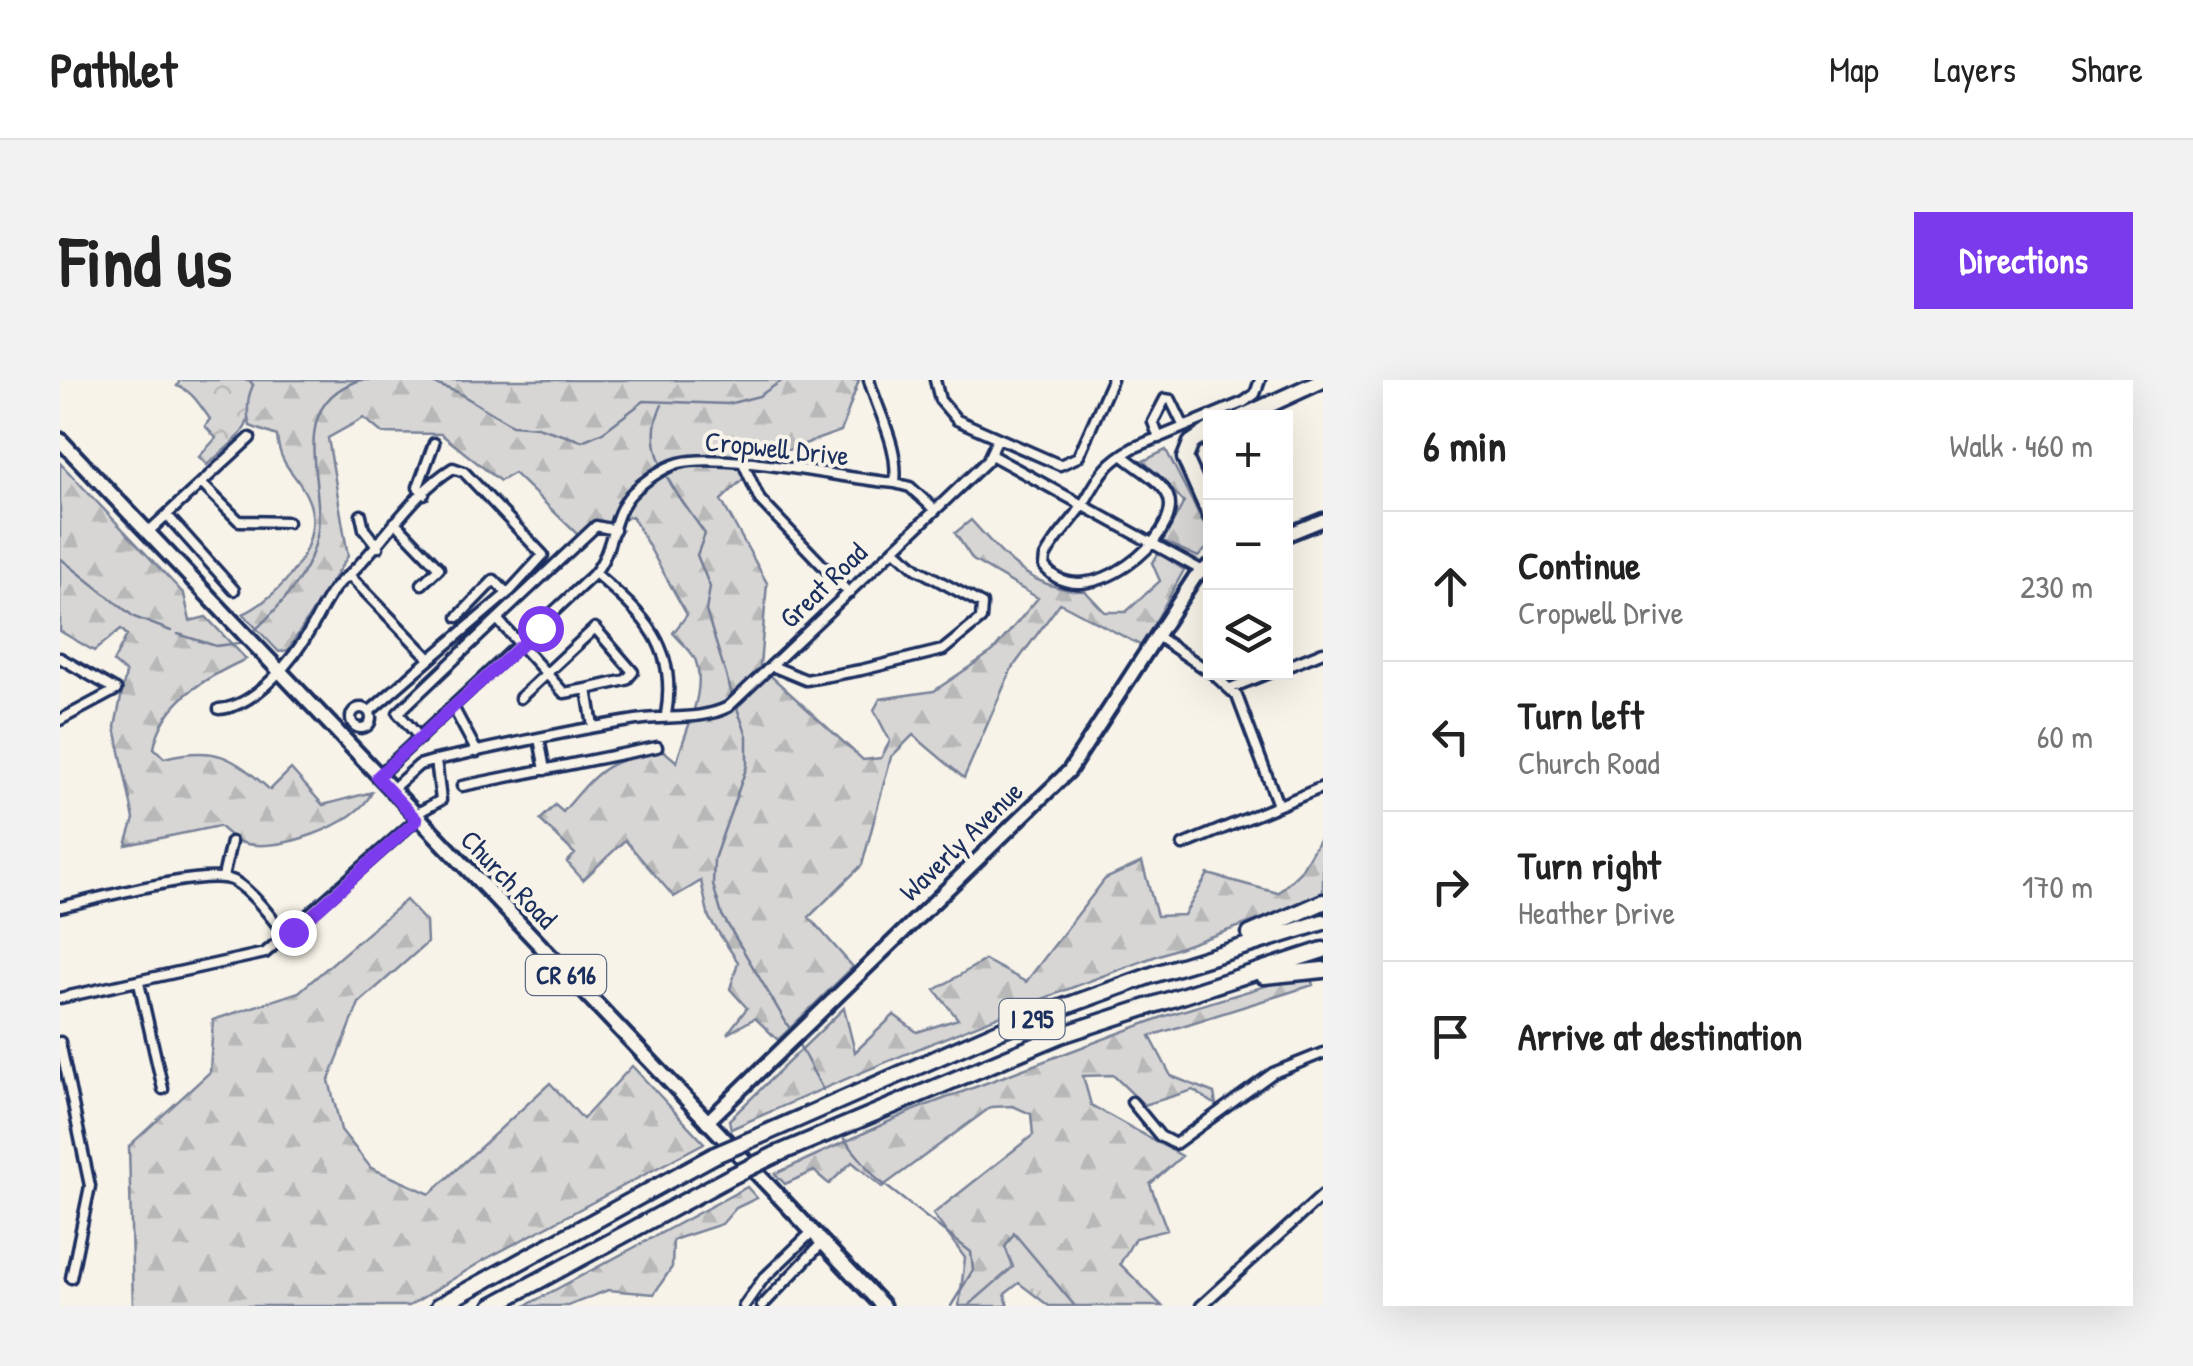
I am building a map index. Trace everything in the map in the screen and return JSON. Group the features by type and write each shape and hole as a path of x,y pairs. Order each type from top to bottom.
{"highway":[{"path":"1257,410 1323,380"},
{"path":"1203,435 1191,443 1185,458 1203,498"},
{"path":"1236,948 1246,936 1323,902"},
{"name":"I 295","path":"439,1306 716,1155 978,1039 1236,948 1323,922"},
{"name":"I 295","path":"492,1306 775,1154 993,1061 1184,992 1323,950"},
{"path":"1184,992 1282,972 1323,970"}],"main road":[{"name":"Church Road","path":"60,440 255,650 883,1306"}],"street":[{"path":"869,380 890,436 897,464 895,483 910,487 935,510"},
{"path":"935,380 940,400 950,414 1052,465 1074,462 1101,411 1112,380"},
{"path":"1122,454 1168,494 1170,508 1152,542 1136,562 1100,579 1078,582 1052,575 1044,566 1045,557 1082,505 1100,471 1122,454 1244,402 1259,388 1260,380"},
{"path":"1158,438 1154,422 1165,399 1171,400 1184,427"},
{"path":"146,533 250,438"},
{"path":"998,440 991,455 1203,566"},
{"path":"424,494 418,487 434,443"},
{"name":"Great Road","path":"390,792 419,765 436,760 593,726 666,715 707,715 722,710 991,455"},
{"name":"Cropwell Drive","path":"377,777 595,573 607,556 620,512 634,491 674,464 744,465 895,483"},
{"path":"744,465 760,500 848,592"},
{"path":"219,709 248,700 302,643 328,597 378,548 395,522 448,471 458,469 541,551 542,560 369,712"},
{"path":"201,483 239,521 288,522"},
{"path":"167,515 234,590"},
{"path":"361,515 364,530 378,548"},
{"path":"1293,532 1323,520"},
{"path":"395,522 439,568 422,584"},
{"path":"420,738 398,713 596,526 615,530"},
{"path":"772,666 806,680 936,653 950,647 984,615 979,602 917,569 894,549"},
{"name":"Waverly Avenue","path":"706,1122 1069,771 1203,571"},
{"path":"595,573 662,646 670,675 666,715"},
{"path":"349,575 430,660"},
{"path":"458,616 494,580 507,594"},
{"path":"497,619 520,645 546,673 564,692 626,680 633,672 595,628 546,673 520,698"},
{"path":"1157,636 1203,667"},
{"path":"1293,664 1323,652"},
{"path":"60,658 116,690 60,720"},
{"path":"1222,680 1232,688 1278,805"},
{"path":"1232,688 1252,680"},
{"path":"587,688 593,726"},
{"path":"454,708 477,752"},
{"path":"539,738 545,770"},
{"path":"462,786 657,747"},
{"path":"60,998 248,960 288,937 415,818 442,800 436,760"},
{"path":"1184,845 1323,786"},
{"path":"224,877 232,842"},
{"path":"60,907 199,878 224,877 246,892 288,937"},
{"path":"139,983 163,1089"},
{"path":"60,1042 90,1186 71,1278"},
{"path":"1132,1102 1160,1136 1176,1144 1192,1136 1267,1077 1323,1052"},
{"path":"1201,1306 1323,1195"},
{"path":"744,1306 763,1278 817,1237"},
{"path":"762,1306 817,1237"}],"green space":[{"path":"180,380 249,380 253,385 244,430 207,465 199,457 216,438 205,426 210,419 192,395 177,386"},
{"path":"249,380 859,380 841,431 765,458 721,500 767,583 760,666 863,760 881,758 890,741 874,710 880,699 934,691 993,651 1038,598 973,560 955,533 971,520 1020,569 1049,585 1085,591 1105,612 1126,612 1160,581 1152,563 1159,553 1184,570 1142,646 1060,603 1011,670 964,778 913,735 891,757 862,865 809,917 853,967 778,1040 755,1018 727,1034 747,1008 730,989 738,962 709,918 701,881 674,897 625,840 583,880 567,862 575,854 540,820 555,805 563,812 596,776 616,763 664,751 677,762 694,711 699,685 695,659 673,633 687,615 632,516 578,535 514,473 500,481 441,434 382,433 364,418 328,438 348,556 288,650 279,652 243,614 271,595 296,567 306,550 312,516 304,490 285,463 277,436 250,426 245,403 253,385"},
{"path":"1166,450 1203,522 1203,552 1198,557 1163,541 1184,502 1143,461"},
{"path":"60,463 184,594 190,621 206,617 246,659 201,683 176,704 159,731 154,748 164,758 197,753 222,756 270,790 291,769 323,805 372,792 364,804 333,826 271,845 238,841 219,826 126,845 134,819 115,727 126,673 113,662 127,635 121,629 94,651 60,631"},
{"path":"1323,833 1323,892 1315,901 1020,1008 731,1129 729,1120 844,1008 855,1052 894,1015 917,1032 958,1019 935,990 985,960 1026,982 1105,879 1142,862 1157,916 1184,915 1208,874 1278,893 1300,872"},
{"path":"406,900 426,922 427,943 359,1003 329,1080 341,1130 371,1168 430,1194 550,1083 583,1119 632,1066 704,1143 484,1260 409,1306 133,1306 129,1146 210,1072 213,1020 299,992"},
{"path":"1309,973 1313,985 1150,1036 1171,1076 1214,1093 1216,1105 1193,1090 1144,1105 1113,1075 1083,1076 1091,1105 1182,1156 1150,1184 1167,1230 1135,1238 1120,1264 1162,1306 1075,1306 1014,1233 1005,1247 1013,1267 968,1306 959,1306 965,1258 933,1214 1033,1135 1031,1114 1013,1106 991,1107 882,1187 852,1162 829,1184 814,1171 785,1184 775,1174 914,1110 1165,1016"},
{"path":"747,1187 757,1198 736,1208 722,1224 673,1240 672,1267 654,1294 608,1290 568,1306 525,1306"},
{"path":"1014,1233 1075,1306 1049,1306 1019,1283 1005,1294 1008,1306 968,1306 1012,1267 1005,1247"}],"waterway":[{"path":"252,633 284,600 310,560 318,530 316,424 323,406 337,391 360,380"},
{"path":"424,380 457,392 512,425 537,427 582,441 603,432 644,401 728,404 759,396 783,380"},
{"path":"662,405 656,422 658,457 674,489 705,534 697,555 710,587 706,611 732,694"},
{"path":"60,558 134,617 171,631"},
{"path":"178,634 216,646 239,643"},
{"path":"737,708 747,736 747,766 714,859 713,885 722,915 790,1029"},
{"path":"798,1043 823,1090"},
{"path":"844,1139 877,1179 971,1252 973,1270 951,1306"}],"route":[{"path":"293,932 417,820 377,777 540,628"}]}
